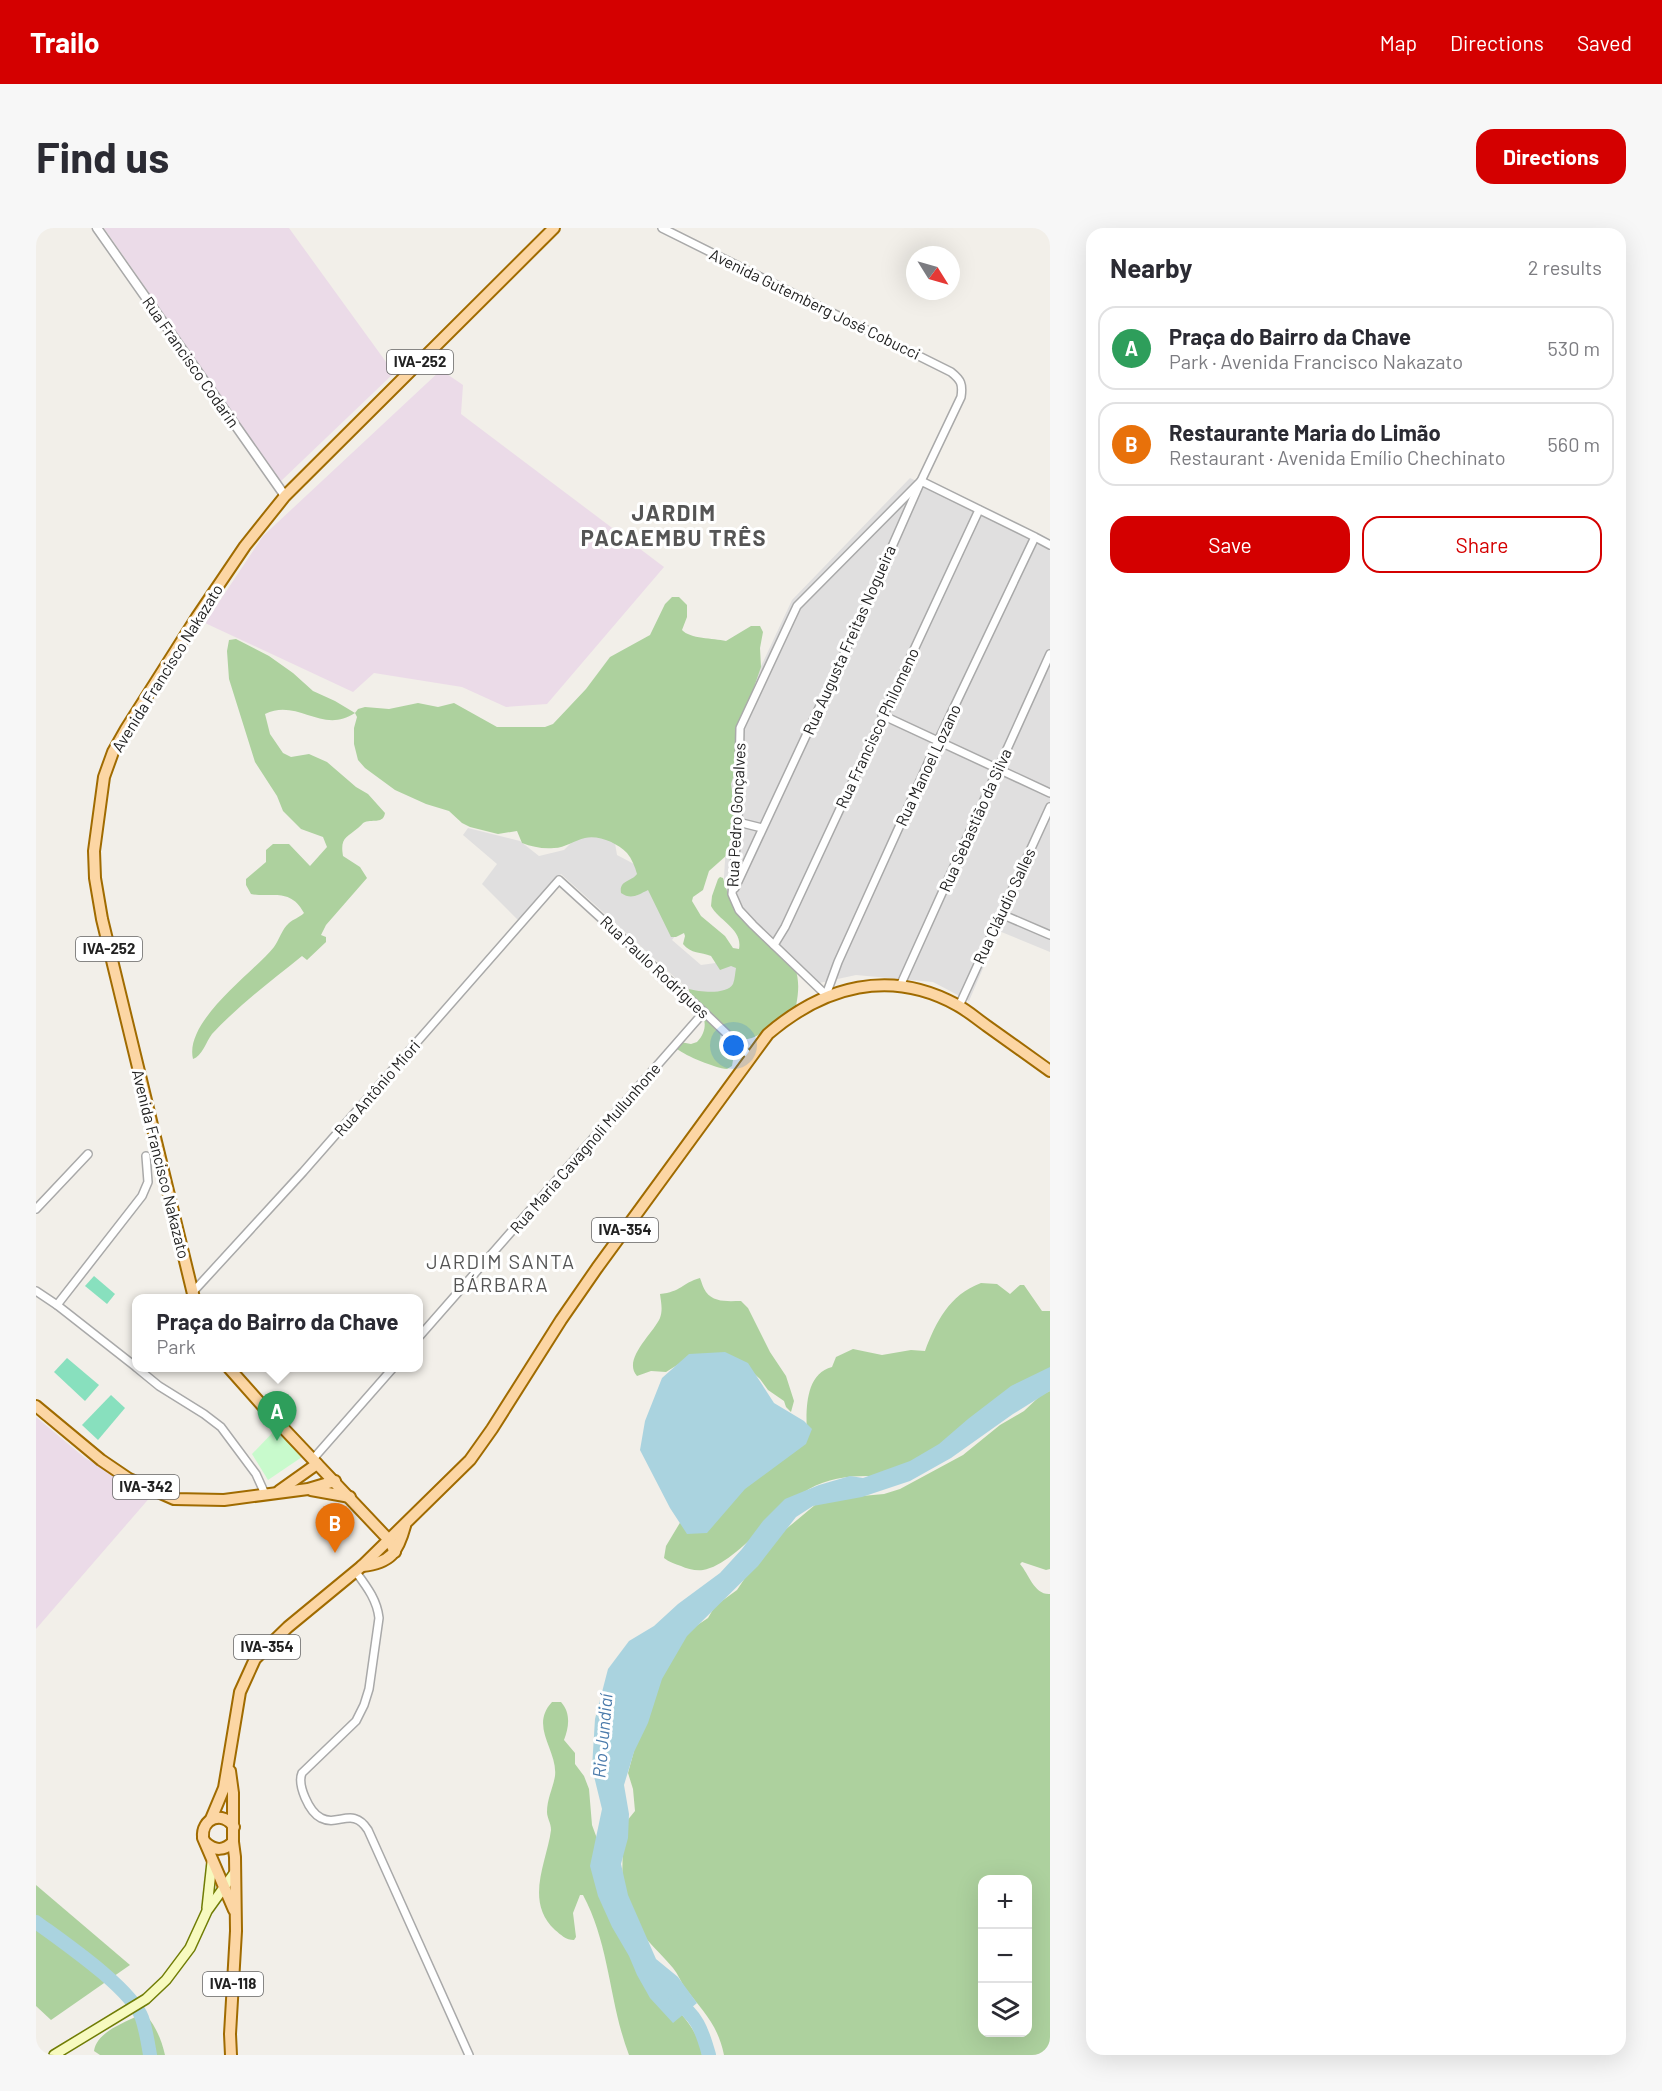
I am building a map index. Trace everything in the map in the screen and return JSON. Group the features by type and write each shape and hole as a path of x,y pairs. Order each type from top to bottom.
{"main road":[{"name":"Avenida Francisco Nakazato","path":"193,1294 102,919 93,851 104,777 117,745 197,617 245,546 285,496 554,228"},
{"name":"IVA-354","path":"211,1819 224,1788 234,1714 240,1692 255,1659 288,1627 359,1569 470,1460 574,1301 750,1056 768,1034 788,1016 826,995 876,985 900,986 934,994 959,1006 1050,1071"},
{"path":"233,1372 389,1540 395,1552"},
{"name":"IVA-342","path":"36,1406 100,1460 129,1479 174,1499 224,1500 279,1492"},
{"path":"279,1492 315,1462"},
{"path":"279,1492 308,1489 334,1481"},
{"path":"308,1489 350,1497"},
{"path":"359,1569 380,1563 395,1552 405,1525"},
{"name":"IVA-354","path":"228,1763 233,1793 234,1827"},
{"path":"211,1819 227,1819 234,1827 233,1842 227,1848 219,1850 212,1848 203,1838 204,1827 211,1819"},
{"name":"IVA-118","path":"231,2055 230,2034 236,1931 233,1842"},
{"name":"IVA-118","path":"206,1843 235,1913"},
{"path":"207,1911 213,1860"},
{"path":"54,2055 146,1999 166,1980 179,1965 207,1911 235,1872"}],"street":[{"name":"Rua Francisco Codarin","path":"98,228 285,496"},
{"name":"Avenida Gutemberg José Cobucci","path":"662,228 951,372 960,379 963,386"},
{"name":"Rua Augusta Freitas Nogueira","path":"732,894 853,635 961,397 963,386"},
{"path":"921,481 1050,545"},
{"name":"Rua Pedro Gonçalves","path":"826,995 739,910 732,894 738,822 740,728 798,606 921,481"},
{"name":"Rua Francisco Philomeno","path":"774,945 785,927 979,510"},
{"name":"Rua Manoel Lozano","path":"826,995 838,962 938,741 1035,537"},
{"name":"Rua Sebastião da Silva","path":"900,986 1050,654"},
{"path":"882,715 1050,793"},
{"name":"Rua Cláudio Salles","path":"959,1006 1050,807"},
{"path":"738,822 762,828"},
{"name":"Rua Antônio Miori","path":"195,1294 559,880"},
{"name":"Rua Paulo Rodrigues","path":"559,880 750,1056"},
{"path":"1001,914 1050,934"},
{"name":"Rua Maria Cavagnoli Mullunhone","path":"423,1332 704,1012"},
{"path":"36,1209 88,1154"},
{"path":"57,1305 142,1196 148,1182 146,1156"},
{"path":"36,1291 132,1364"},
{"path":"142,1372 221,1427 251,1468 265,1494"},
{"path":"315,1462 390,1372"},
{"path":"359,1569 378,1608 380,1618 369,1689 356,1721 302,1773 300,1784 304,1795 320,1818 357,1819 368,1830 469,2055"}],"shaded area":[{"path":"104,228 289,228 394,373 280,482"},
{"path":"441,370 463,385 461,414 664,567 547,704 506,707 462,687 374,673 353,692 205,623 263,536"},
{"path":"910,478 1050,542 1050,952 999,931 969,1001 933,982 856,975 810,985 722,907 734,724 792,600"},
{"path":"468,828 520,841 539,856 564,850 575,839 613,832 617,855 636,865 658,886 657,908 682,927 672,940 701,965 732,962 749,976 723,1007 755,1050 561,874 520,922 482,884 497,864 463,835"},
{"path":"36,1417 85,1458 152,1495 36,1629"}],"green space":[{"path":"672,597 679,597 687,605 687,617 682,630 690,635 726,641 751,626 760,626 763,632 760,648 761,667 744,716 738,762 731,784 735,813 730,850 709,871 703,890 693,897 692,901 701,916 725,936 733,948 739,949 739,942 734,931 711,906 718,879 723,878 731,900 744,920 786,954 793,963 798,988 796,1006 763,1032 750,1039 721,1033 719,1044 733,1060 732,1066 727,1069 708,1064 681,1052 677,1049 677,1044 697,1042 702,1036 705,1023 701,1010 689,989 706,992 725,990 733,984 736,968 731,966 720,970 711,956 689,950 683,944 684,933 671,937 648,890 631,896 621,893 624,883 637,874 627,853 613,843 590,837 558,848 530,846 522,843 517,831 498,834 470,827 449,811 426,804 395,790 365,768 358,760 354,744 357,717 355,713 358,709 365,707 389,709 418,703 438,707 454,703 497,727 545,727 553,724 586,689 610,657 650,635 665,604"},
{"path":"236,639 269,656 313,691 355,713 343,719 332,720 288,710 277,710 265,714 270,734 283,753 291,757 309,754 327,762 356,787 368,794 385,813 380,820 363,823 343,842 343,856 360,867 367,878 326,925 321,935 326,937 326,942 307,960 302,956 244,1003 222,1023 201,1052 193,1059 193,1044 209,1014 274,947 287,925 304,913 299,905 287,897 251,894 246,885 246,879 266,862 266,850 273,844 289,844 310,866 327,847 323,837 301,829 283,811 277,796 255,762 229,679 227,651 229,640"},
{"path":"94,1276 115,1294 107,1304 85,1286"},
{"path":"700,1278 709,1296 722,1301 741,1301 748,1308 770,1352 786,1376 794,1401 791,1412 784,1401 768,1390 748,1368 690,1357 666,1372 651,1371 637,1376 633,1369 633,1362 640,1347 660,1318 662,1309 660,1294 673,1291"},
{"path":"981,1283 997,1284 1010,1294 1020,1285 1024,1285 1042,1311 1050,1311 1050,1373 890,1477 848,1477 818,1484 809,1489 783,1509 729,1558 715,1566 695,1570 674,1564 664,1558 666,1546 681,1521 807,1435 807,1406 812,1386 816,1377 832,1367 836,1357 853,1349 882,1355 911,1350 925,1351 939,1320 952,1302 970,1288"},
{"path":"67,1358 99,1385 85,1401 54,1372"},
{"path":"1050,1391 1050,1569 1046,1570 1022,1562 1020,1564 1036,1588 1050,1594 1050,2055 724,2055 718,2035 709,2019 673,1968 637,1927 625,1900 622,1879 622,1827 635,1811 633,1789 628,1773 654,1677 690,1630 708,1618 715,1606 737,1590 749,1572 785,1530 815,1505 829,1499 884,1494 900,1489 963,1455 1000,1425 1024,1411 1041,1395"},
{"path":"111,1395 125,1408 98,1440 82,1425"},
{"path":"278,1427 302,1457 268,1480 252,1454"},
{"path":"552,1702 561,1702 568,1715 564,1740 575,1753 575,1764 584,1776 589,1789 592,1825 599,1844 682,2015 697,2038 702,2055 629,2055 617,2015 599,1934 583,1895 580,1895 573,1913 576,1937 574,1940 568,1939 555,1930 546,1919 539,1894 551,1830 547,1807 555,1776 555,1766 546,1739 543,1720"},
{"path":"36,1885 130,1965 51,2020 36,2006"},
{"path":"137,2016 147,2016 150,2020 158,2034 165,2055 100,2055 94,2051 96,2044 105,2034"}],"water":[{"path":"725,1352 748,1363 774,1403 804,1421 812,1429 806,1444 745,1489 707,1533 687,1534 670,1508 640,1450 645,1421 662,1378 689,1354"},
{"path":"1050,1367 1050,1391 951,1458 910,1481 862,1497 813,1506 796,1517 758,1566 687,1636 662,1679 624,1785 629,1814 628,1838 621,1864 628,1895 656,1959 678,1977 697,2003 673,2023 650,1998 637,1975 598,1896 590,1866 602,1809 592,1768 595,1719 608,1669 629,1641 654,1626 678,1604 720,1573 763,1521 785,1499 819,1485 850,1476 863,1478 910,1461 939,1444 1011,1386"}],"waterway":[{"path":"36,1922 79,1953 125,1993 142,2018 150,2055"},
{"name":"Rio Jundiaí","path":"675,2001 689,2012 698,2024 709,2055"}],"place":[{"name":"Praça do Bairro da Chave","path":"277,1441"},
{"name":"Restaurante Maria do Limão","path":"335,1553"}],"district":[{"name":"JARDIM PACAEMBU TRÊS","path":"674,526"},
{"name":"JARDIM SANTA BÁRBARA","path":"501,1274"}]}
